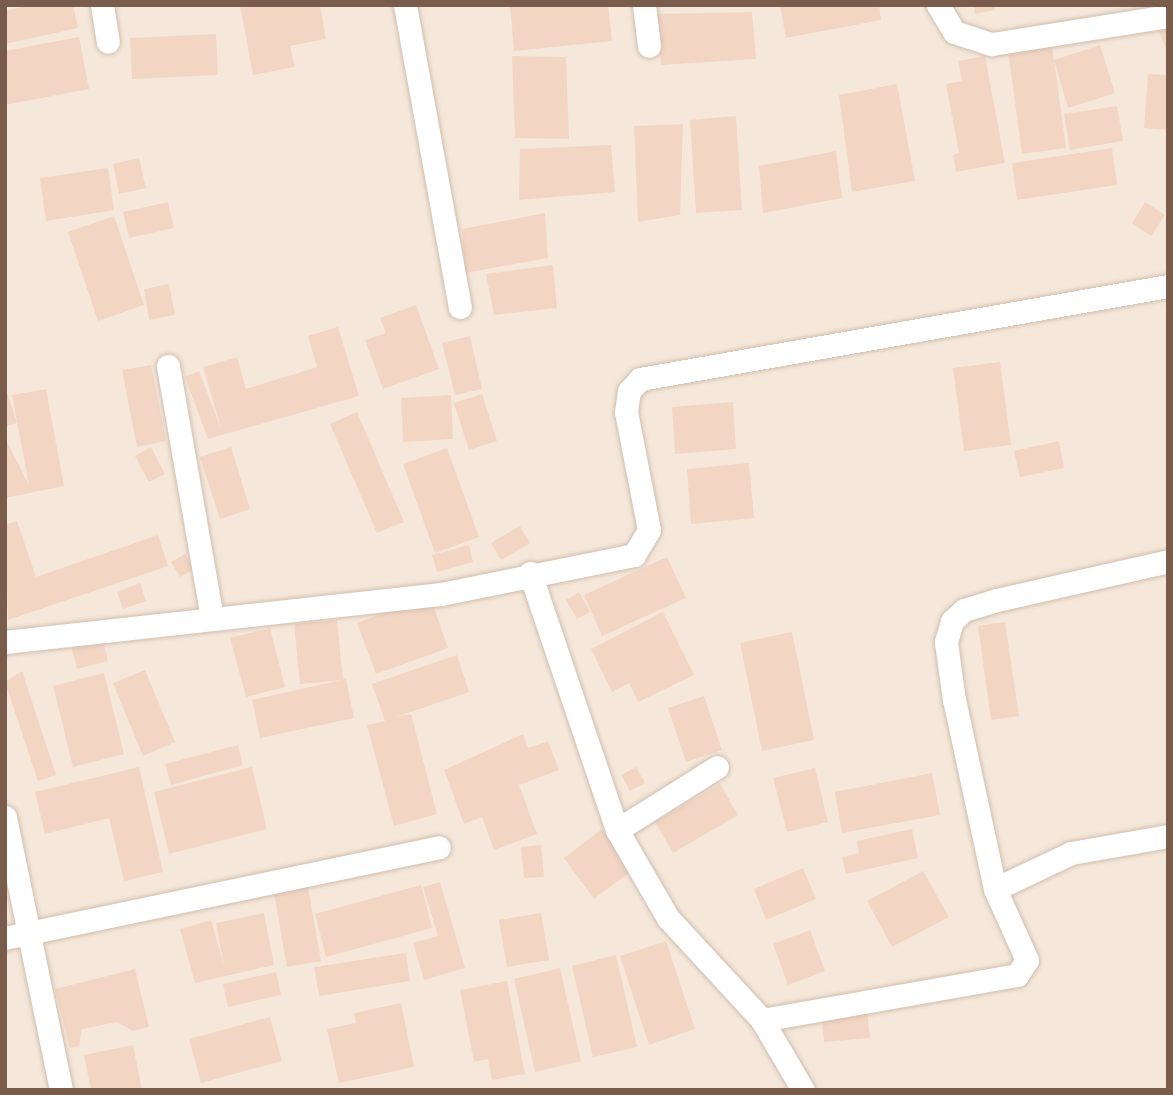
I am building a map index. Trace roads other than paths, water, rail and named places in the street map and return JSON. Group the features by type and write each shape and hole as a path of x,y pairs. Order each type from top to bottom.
{"street":[{"path":"102,5 108,42"},
{"path":"405,5 460,307"},
{"path":"643,5 649,46"},
{"path":"939,5 954,32 992,44 1168,16"},
{"path":"5,642 441,593 530,573 635,555 646,544 649,530 626,412 629,391 639,379 1168,286"},
{"path":"168,366 212,618"},
{"path":"762,1020 1017,975 1027,960 995,889 954,700 946,642 952,621 964,610 997,600 1168,561"},
{"path":"530,573 617,830 668,918 762,1020 803,1090"},
{"path":"617,830 717,767"},
{"path":"5,817 61,1090"},
{"path":"995,889 1071,853 1168,836"},
{"path":"5,938 439,847"}]}
